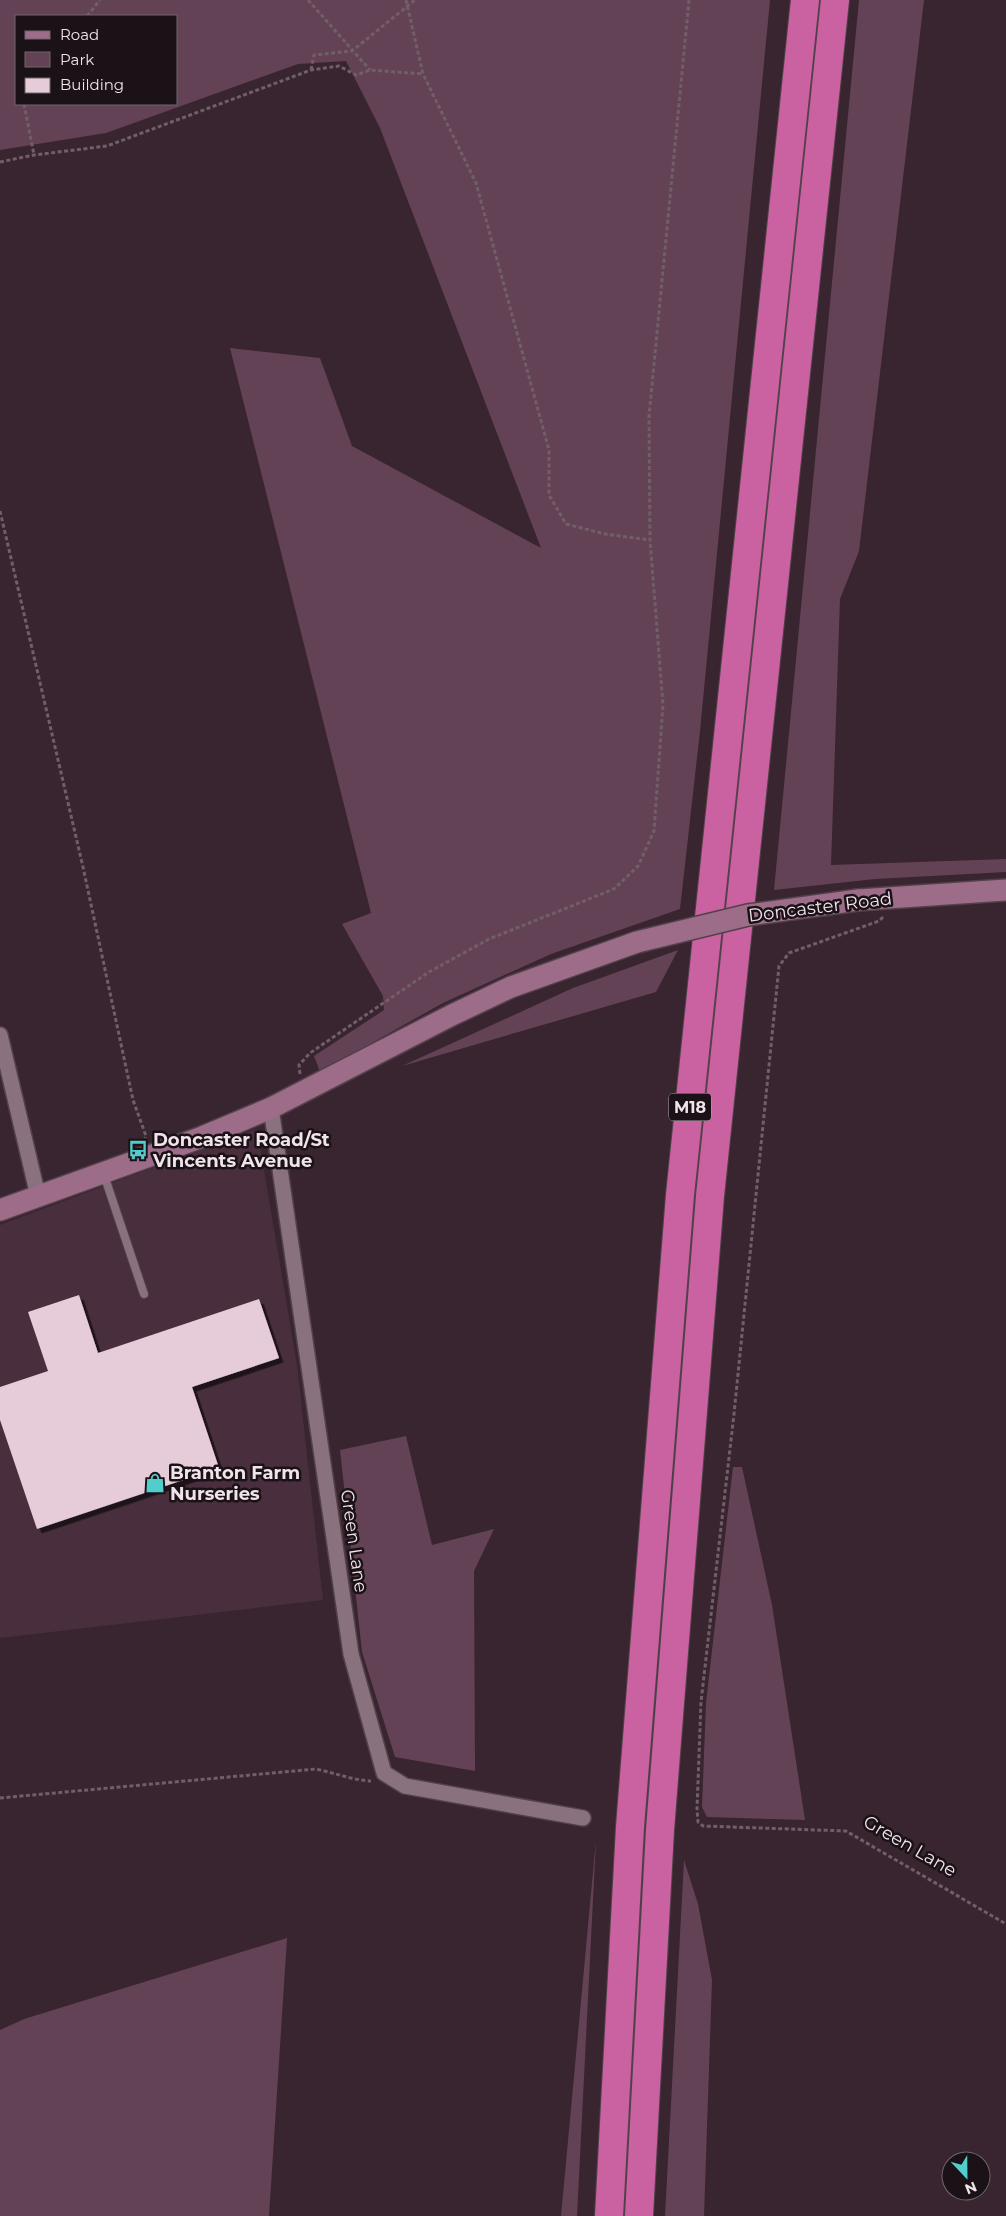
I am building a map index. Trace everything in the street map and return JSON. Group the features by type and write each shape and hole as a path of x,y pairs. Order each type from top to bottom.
{"highway":[{"name":"M18","path":"609,2216 630,1827 680,1204 805,0"},
{"name":"M18","path":"639,2216 660,1830 709,1206 835,0"}],"main road":[{"name":"Doncaster Road","path":"0,1210 103,1173 271,1108 452,1014 511,987 637,942 748,915 858,900 1006,890"}],"street":[{"path":"0,1035 38,1196"},
{"name":"Green Lane","path":"271,1108 352,1654 384,1774"},
{"path":"384,1774 405,1786 583,1818"}],"lane":[{"path":"103,1173 144,1294"}],"path":[{"path":"88,15 100,0"},
{"path":"308,0 370,70"},
{"path":"406,0 423,74 476,183 549,450 548,496 566,524 605,534 650,540"},
{"path":"311,70 314,55 352,51 415,0"},
{"path":"302,1092 299,1064 310,1052 421,978 489,939 614,888 638,866 654,831 664,705 650,540 649,416 689,0"},
{"path":"0,162 34,155 107,146 311,70 339,66 356,75 370,70 423,74"},
{"path":"24,105 34,155"},
{"path":"0,511 83,867 133,1100 146,1136 143,1144"},
{"name":"Green Lane","path":"886,898 886,912 879,921 789,954 779,966 734,1414 701,1702 696,1809 698,1822 703,1826 846,1831 1006,1924"},
{"path":"0,1798 316,1770 342,1774 355,1780 374,1781 384,1774"}],"shaded area":[{"name":"Branton Farm Nurseries","path":"257,1129 297,1365 323,1600 0,1638 0,1225"}],"green space":[{"path":"0,0 770,0 700,731 680,909 551,954 443,1003 320,1072 314,1056 384,1010 383,996 342,924 371,913 230,348 320,358 352,446 541,548 380,128 346,61 298,64 106,133 0,150"},
{"path":"859,0 924,0 859,551 840,599 831,865 1006,859 1006,872 875,879 774,890"},
{"path":"678,950 656,992 402,1066 573,988"},
{"path":"406,1436 432,1545 494,1529 474,1571 475,1771 395,1757 362,1652 340,1450"},
{"path":"733,1467 742,1467 772,1605 805,1820 707,1817 702,1807 706,1703"},
{"path":"596,1840 577,2216 561,2216"},
{"path":"684,1860 698,1904 712,1980 704,2216 665,2216"},
{"path":"287,1938 269,2216 0,2216 0,2030 24,2019"}],"building":[{"path":"79,1295 98,1353 259,1299 279,1358 192,1387 219,1468 37,1529 0,1420 0,1387 48,1371 28,1312"}],"place":[{"name":"Doncaster Road/St Vincents Avenue","path":"138,1150"},
{"name":"Branton Farm Nurseries","path":"155,1483"}]}
